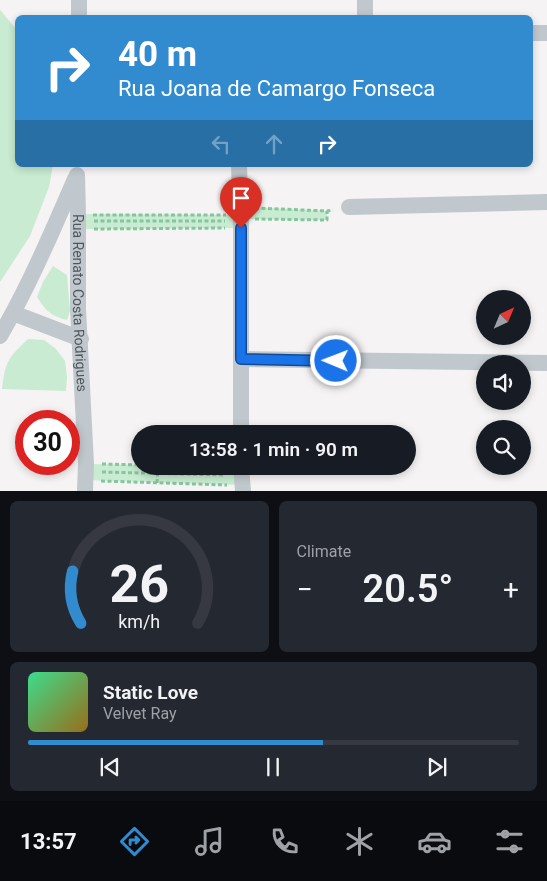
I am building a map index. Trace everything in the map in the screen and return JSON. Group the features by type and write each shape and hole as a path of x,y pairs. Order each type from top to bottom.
{"street":[{"path":"79,0 79,15"},
{"path":"365,0 365,15"},
{"path":"533,33 547,33"},
{"path":"239,167 243,218 241,425"},
{"path":"0,336 50,235 77,170"},
{"name":"Rua Renato Costa Rodrigues","path":"77,170 78,309 81,339 86,477"},
{"path":"348,207 547,202"},
{"path":"13,313 81,339"},
{"path":"241,359 547,363"}],"path":[{"path":"78,221 243,218 327,211 348,207"},
{"path":"78,221 243,218 327,220 327,211"},
{"path":"86,477 131,467"},
{"path":"86,477 131,474"},
{"path":"157,483 158,475"},
{"path":"186,475 243,479"},
{"path":"86,477 157,483 243,479"}],"green space":[{"path":"0,10 15,28 15,167 53,167 49,187 30,236 0,282"},
{"path":"249,207 327,211 327,220 249,219"},
{"path":"78,214 240,215 241,228 78,229"},
{"path":"53,266 67,275 70,311 67,320 49,312 37,297 43,282"},
{"path":"28,339 44,340 56,349 65,361 66,391 2,389 6,366 16,351"},
{"path":"86,464 131,465 131,475 242,475 243,485 85,480"}],"route":[{"path":"241,228 241,359 336,361"}]}
